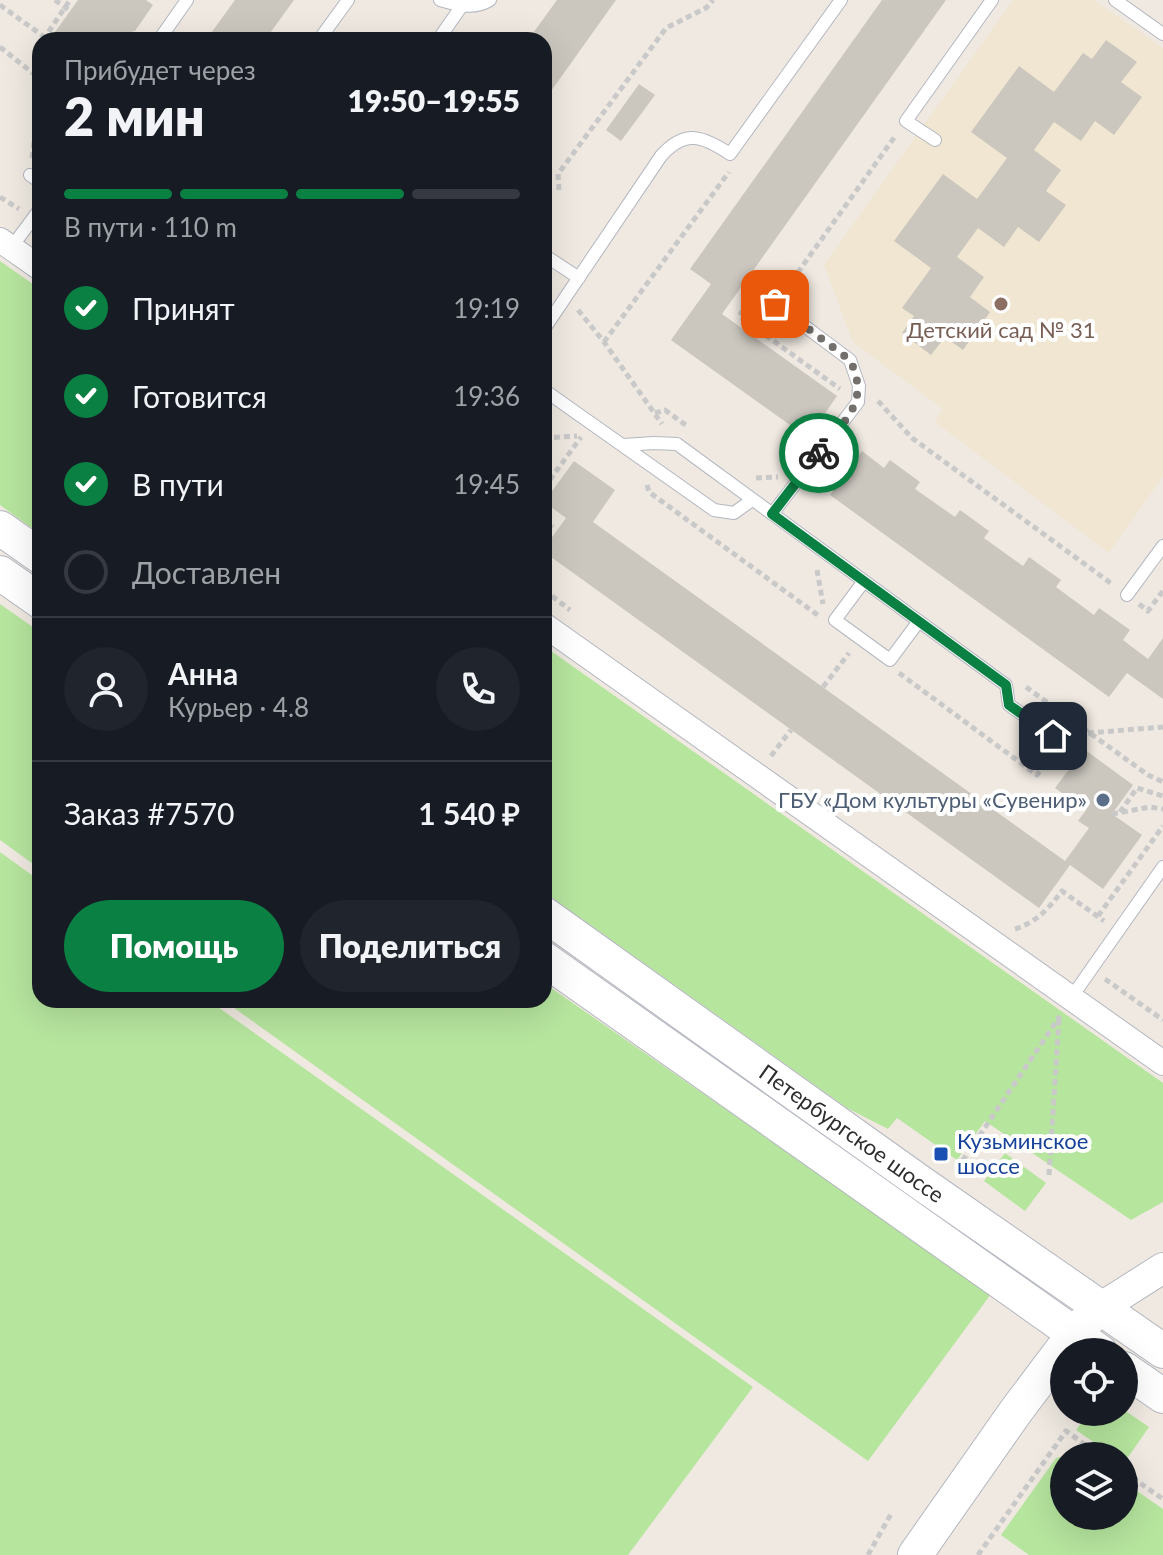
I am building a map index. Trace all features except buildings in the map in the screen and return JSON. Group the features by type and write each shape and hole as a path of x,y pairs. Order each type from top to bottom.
{"main road":[{"path":"0,528 32,550"},
{"path":"0,573 32,595"},
{"name":"Петербургское шоссе","path":"552,920 1163,1351"},
{"name":"Петербургское шоссе","path":"552,965 1080,1338"},
{"path":"1089,1338 1100,1308"},
{"path":"1138,1379 1163,1396"},
{"path":"915,1555 1050,1389"}],"street":[{"path":"5,244 32,263"},
{"path":"552,631 1065,1008 1163,1063"},
{"path":"1100,1308 1163,1268"}],"lane":[{"path":"165,32 187,0"},
{"path":"325,32 348,0"},
{"path":"440,0 461,7 484,4 490,0"},
{"path":"552,317 644,180 672,144 691,137 710,141 730,154 841,0"},
{"path":"935,140 906,121 992,0"},
{"path":"1115,0 1163,34"},
{"path":"444,32 461,7"},
{"path":"5,244 32,217"},
{"path":"552,260 579,278"},
{"path":"772,514 858,402 859,386 850,360 775,304"},
{"path":"552,396 714,510 734,513 752,500"},
{"path":"623,445 677,444 1006,685 1009,705 1053,736"},
{"path":"1127,595 1163,546"},
{"path":"864,581 835,620 858,641 890,660 919,621"},
{"path":"1065,1008 1161,873"}],"path":[{"path":"55,0 68,9"},
{"path":"48,32 68,9 70,0"},
{"path":"559,190 558,174 666,28 706,8 713,0"},
{"path":"0,5 35,32"},
{"path":"0,47 32,74"},
{"path":"847,394 739,316 757,291 775,304 906,121"},
{"path":"566,296 604,342 677,444"},
{"path":"869,404 871,395 912,438 1127,595"},
{"path":"655,413 665,410 688,427"},
{"path":"569,427 594,444"},
{"path":"552,438 582,436"},
{"path":"552,477 582,436"},
{"path":"747,470 758,479 783,475"},
{"path":"645,480 649,492 858,641 823,687"},
{"path":"893,669 1037,775 1057,749"},
{"path":"1024,686 1148,775 1163,782"},
{"path":"1088,733 1163,727"},
{"path":"769,760 791,730"},
{"path":"1120,812 1137,788 1163,796"},
{"path":"1112,814 1150,807 1163,809"},
{"path":"1098,916 1163,826"},
{"path":"1153,839 1163,846"},
{"path":"1010,931 1046,913 1062,891 1118,931"},
{"path":"957,1169 1065,1008"},
{"path":"1049,1175 1065,1008"},
{"path":"1058,1442 1066,1431 1081,1442"},
{"path":"978,1555 1050,1454"},
{"path":"1138,1482 1163,1499"},
{"path":"868,1555 891,1514"}],"shaded area":[{"name":"Детский сад № 31","path":"1013,0 1094,0 1163,48 1163,476 1109,553 935,422 943,409 853,342 824,265"}],"green space":[{"path":"0,261 32,283 32,528 0,505"},
{"path":"0,604 32,626 32,863 0,840"},
{"path":"552,652 1163,1083 1163,1202 1131,1220 985,1121 957,1160 897,1118 888,1129 847,1108 552,898"},
{"path":"0,852 32,875 32,1008 219,1008 753,1387 628,1555 0,1555"},
{"path":"552,989 991,1294 868,1461 234,1008 552,1008"},
{"path":"1005,1153 1046,1183 1025,1211 984,1181"},
{"path":"1138,1420 1149,1427 1138,1443 1094,1442 1076,1430 1079,1426 1138,1426"},
{"path":"1050,1466 1050,1530 1138,1530 1138,1492 1163,1509 1163,1555 1029,1555 1001,1535"}],"way so far":[{"path":"775,304 850,360 855,371 859,386 858,402 819,453"}],"place":[{"name":"Детский сад № 31","path":"1001,304"},
{"name":"ГБУ «Дом культуры «Сувенир»","path":"1103,800"},
{"name":"Кузьминское шоссе","path":"941,1154"}],"route":[{"path":"819,453 772,514 1006,685 1009,705 1053,736"}]}
